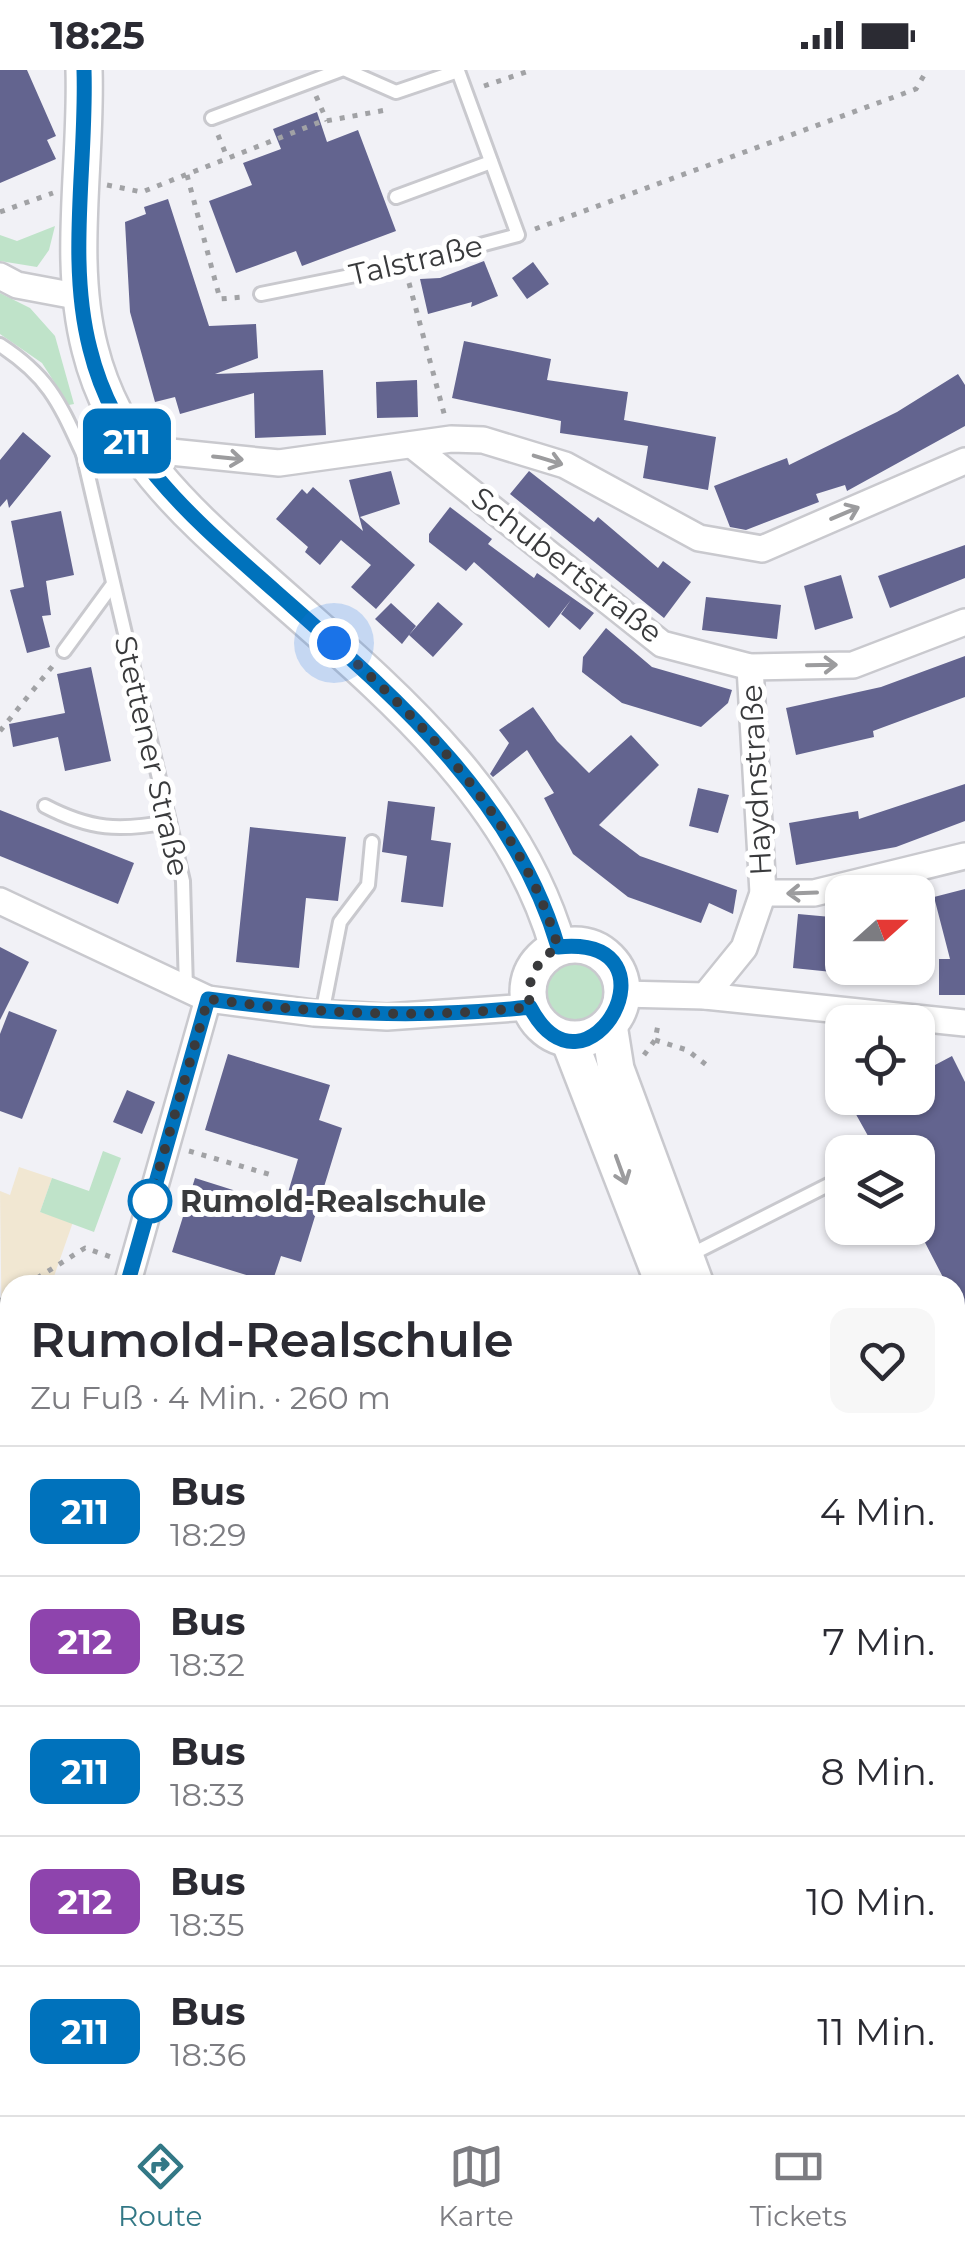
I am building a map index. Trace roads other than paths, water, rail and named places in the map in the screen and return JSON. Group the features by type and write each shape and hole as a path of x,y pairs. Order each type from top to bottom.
{"main road":[{"path":"84,70 82,297 90,350 124,435 182,508 386,690 453,760 514,849 558,947"},
{"path":"616,1009 587,1038 569,1040 546,1029 530,1007 530,977 538,963 558,947 577,945 604,955 614,966 616,1009 616,1069 691,1271"},
{"path":"569,1040 660,1275"}],"street":[{"path":"0,276 17,285 82,297"},
{"path":"124,435 279,463 451,438 483,440 565,465 699,538 762,549 965,461"},
{"name":"Schubertstraße","path":"412,445 662,644 750,667 854,665 965,622"},
{"name":"Haydnstraße","path":"704,996 744,948 763,893 750,667"},
{"path":"763,893 814,893 965,856"},
{"path":"0,902 197,994 322,1014 387,1017 530,1007"},
{"name":"Stettener Straße","path":"130,1274 168,1144 197,994"},
{"path":"616,1009 704,996 965,1024"}],"lane":[{"name":"Talstraße","path":"261,294 404,265 518,236 458,72 396,92 344,70"},
{"path":"212,118 344,70"},
{"path":"396,197 491,162"},
{"name":"Stettener Straße","path":"0,345 34,367 59,402 83,454 183,881 197,994"},
{"path":"83,454 124,435"},
{"name":"Stettener Straße","path":"64,652 113,584"},
{"path":"45,806 74,821 122,830 168,822"},
{"path":"322,1014 340,922 368,885 372,842"},
{"path":"691,1271 712,1248 825,1187"}],"place":[{"name":"Rumold-Realschule","path":"150,1201"}]}
